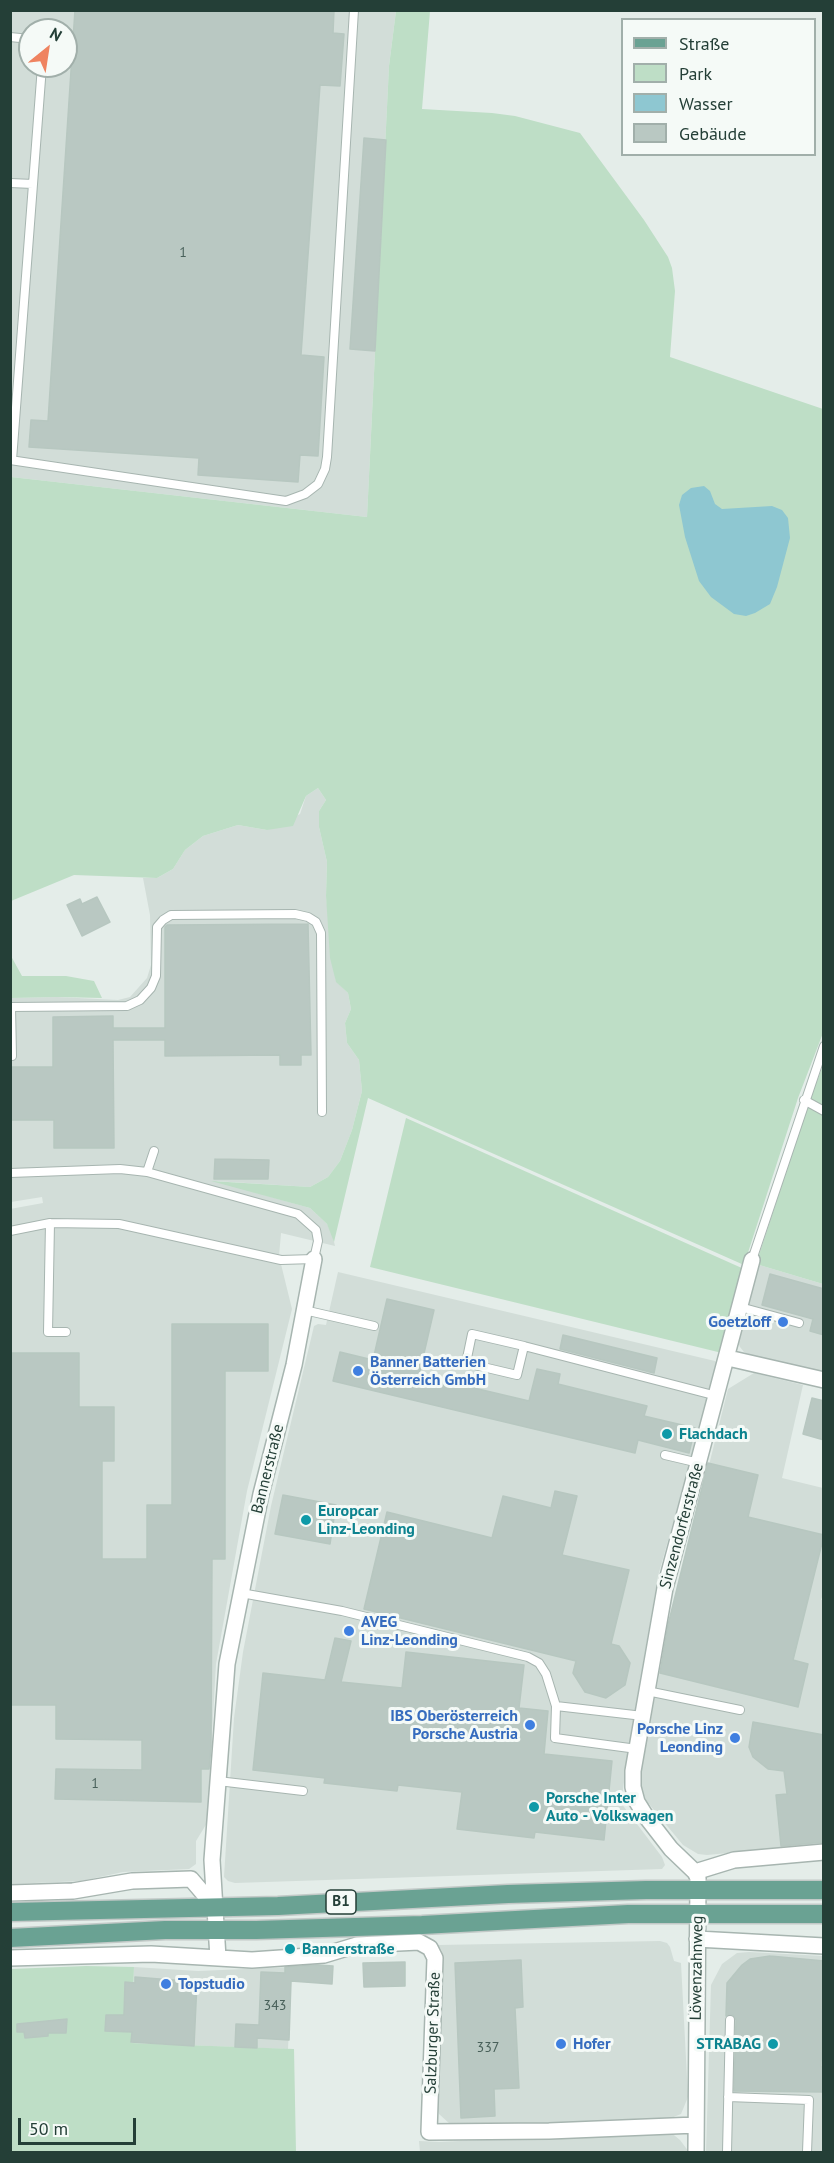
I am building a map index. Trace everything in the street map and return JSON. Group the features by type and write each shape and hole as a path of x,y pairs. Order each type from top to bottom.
{"main road":[{"name":"B1","path":"10,1912 278,1906 646,1890 824,1890"},
{"name":"B1","path":"10,1938 165,1930 422,1925 628,1914 824,1914"}],"street":[{"name":"Bannerstraße","path":"218,1958 212,1860 227,1664 261,1494 294,1365 314,1259"},
{"name":"Sinzendorferstraße","path":"696,1872 671,1849 647,1818 637,1802 633,1786 637,1749 665,1588 728,1358 752,1260"},
{"path":"728,1358 824,1380"},
{"path":"698,1891 696,1872 735,1860 824,1852"},
{"path":"10,1893 73,1891 132,1881 191,1879 214,1907"},
{"name":"Löwenzahnweg","path":"696,2152 698,1891"},
{"path":"697,1939 824,1946"},
{"name":"Salzburger Straße","path":"10,1958 151,1954 252,1960 324,1955 357,1945 419,1942 430,1948 435,1958 429,2132 538,2131 696,2125"}],"lane":[{"path":"41,78 11,460 286,501 305,494 318,484 325,469 327,457 354,10"},
{"path":"10,183 33,184"},
{"path":"12,1056 11,1007 127,1006 140,1000 151,988 156,976 158,927 171,915 295,914 308,916 316,922 321,933 322,1112"},
{"name":"Sinzendorferstraße","path":"752,1260 824,1046"},
{"path":"804,1100 824,1111"},
{"path":"147,1172 154,1151"},
{"path":"10,1173 120,1169 147,1172 298,1214 316,1230 318,1241 314,1259 281,1260 119,1224 50,1223 10,1231"},
{"path":"50,1223 48,1332 66,1332"},
{"path":"740,1307 800,1323"},
{"path":"304,1310 374,1326"},
{"path":"524,1346 517,1375 466,1364 472,1334 524,1346 717,1396"},
{"path":"665,1455 699,1463"},
{"path":"241,1593 342,1611 528,1657 539,1663 546,1674 556,1706 555,1738 637,1749"},
{"path":"647,1691 740,1710"},
{"path":"556,1706 643,1716"},
{"path":"218,1781 303,1791"},
{"path":"727,2152 730,2020"},
{"path":"728,2097 808,2100 807,2152"}],"shaded area":[{"path":"11,11 396,11 389,66 367,517 11,477"},
{"path":"318,788 326,800 319,811 319,827 327,862 326,896 336,981 348,993 351,1009 345,1023 347,1043 359,1060 362,1091 352,1130 340,1161 328,1177 310,1187 215,1181 310,1208 327,1224 335,1246 281,1233 279,1256 292,1309 247,1491 216,1664 207,1823 196,1841 196,1864 189,1869 123,1872 81,1881 11,1884 10,1209 43,1203 42,1197 11,1202 10,998 57,997 118,1000 130,997 147,978 151,965 150,915 143,878 157,878 173,869 185,850 203,836 238,825 267,830 300,814 306,796"},
{"name":"Goetzloff","path":"756,1264 823,1284 823,1372 750,1355 740,1347 738,1342"},
{"name":"AVEG Linz-Leonding","path":"338,1272 715,1361 718,1364 658,1576 621,1803 662,1857 665,1865 662,1869 235,1883 224,1877 234,1718 243,1652 271,1506 314,1326 326,1325"},
{"path":"754,1373 803,1385 782,1478 823,1488 824,1591 821,1600 824,1600 823,1844 707,1855 698,1854 683,1845 647,1804 640,1784 641,1770 668,1629 728,1389"},
{"name":"Hofer","path":"660,1941 667,1943 670,1947 674,1961 681,1963 688,2097 681,2114 671,2118 464,2128 450,2124 439,2114 437,2108 443,1959 438,1945"},
{"path":"737,1953 823,1956 823,2152 706,2152 711,1985 722,1964"},
{"path":"134,1967 198,1971 292,1967 288,2049 131,2043"},
{"path":"669,2131 689,2152 420,2152 419,2141 439,2142"}],"green space":[{"path":"396,11 430,11 422,109 515,116 580,133 644,220 668,257 675,291 670,357 823,409 823,1033 798,1098 744,1265 368,1098 334,1242 327,1224 310,1208 211,1181 310,1187 328,1177 340,1161 352,1130 362,1091 359,1060 347,1043 345,1023 351,1009 348,993 336,982 330,958 326,896 327,862 319,827 319,811 326,800 318,788 306,796 293,826 267,830 238,825 203,836 185,850 173,869 157,878 74,875 11,901 11,477 367,517 389,66"},
{"path":"11,956 22,976 66,976 94,981 102,998 11,998"},
{"path":"823,1066 823,1284 756,1264"},
{"path":"406,1118 744,1269 722,1353 370,1267"},
{"path":"134,1967 131,2043 294,2049 296,2152 11,2152 11,1969"}],"water":[{"path":"704,486 710,491 715,504 722,509 772,506 782,510 788,518 790,538 777,587 770,604 755,613 746,616 734,614 711,597 699,581 685,537 679,505 682,495 691,488"}],"building":[{"path":"75,10 334,10 333,33 344,34 340,86 320,85 301,355 324,357 318,456 300,455 298,482 198,475 199,458 29,447 31,420 48,421 71,78 78,78 78,18 74,18"},
{"path":"364,138 386,140 375,351 350,349"},
{"path":"97,897 110,922 82,936 67,905 80,899 82,904"},
{"path":"308,924 311,1055 301,1055 301,1065 280,1065 280,1055 165,1056 165,1040 113,1040 114,1148 54,1148 54,1120 10,1120 10,1067 53,1067 53,1017 113,1016 113,1028 165,1028 165,927 167,925"},
{"path":"215,1159 269,1160 268,1179 214,1179"},
{"path":"770,1274 824,1289 824,1335 810,1331 813,1319 762,1305"},
{"path":"387,1299 434,1310 419,1375 529,1401 537,1369 560,1374 558,1384 647,1406 644,1416 695,1428 689,1453 638,1440 635,1453 333,1381 340,1352 373,1360"},
{"path":"172,1324 268,1324 268,1371 225,1371 225,1559 212,1559 211,1747 209,1769 201,1769 201,1802 55,1799 56,1769 142,1770 142,1740 56,1739 56,1705 10,1705 10,1353 79,1353 79,1407 114,1407 114,1461 102,1461 102,1559 147,1559 147,1505 172,1505"},
{"path":"563,1335 657,1358 654,1373 560,1349"},
{"path":"812,1398 824,1401 824,1440 803,1434"},
{"path":"708,1463 758,1475 748,1517 824,1535 793,1660 808,1664 798,1707 660,1673 668,1625"},
{"path":"555,1491 577,1496 562,1555 629,1570 611,1644 619,1646 630,1663 625,1685 606,1698 585,1692 573,1673 576,1661 364,1609 387,1512 492,1538 503,1496 551,1508"},
{"name":"Europcar Linz-Leonding","path":"283,1495 336,1505 330,1544 275,1534"},
{"path":"335,1638 351,1641 341,1682 402,1688 406,1652 524,1665 519,1708 548,1711 544,1754 612,1761 604,1840 535,1832 534,1838 457,1829 462,1792 398,1785 397,1791 324,1783 325,1778 253,1770 263,1673 325,1680"},
{"path":"753,1722 824,1735 824,1842 781,1846 776,1795 787,1794 784,1771 768,1769 753,1757 749,1747"},
{"name":"STRABAG","path":"770,1956 824,1961 821,2067 824,2067 824,2092 734,2091 736,2020 733,2015 726,2016 727,1983 750,1959"},
{"path":"521,1960 523,2007 515,2008 519,2088 494,2089 495,2116 461,2118 455,1963"},
{"path":"405,1962 405,1986 364,1987 363,1963"},
{"path":"333,1966 332,1984 291,1981 289,2040 257,2038 257,2048 235,2047 236,2024 259,2025 261,1972 285,1973 285,1967"},
{"path":"135,1977 197,1982 194,2046 131,2042 132,2032 105,2031 106,2015 124,2015 125,1982 135,1983"},
{"path":"67,2019 66,2033 48,2033 48,2036 25,2038 24,2032 17,2032 17,2024"}],"place":[{"name":"Goetzloff","path":"783,1322"},
{"name":"Banner Batterien Österreich GmbH","path":"358,1371"},
{"name":"Flachdach","path":"667,1434"},
{"name":"Europcar Linz-Leonding","path":"306,1520"},
{"name":"AVEG Linz-Leonding","path":"349,1631"},
{"name":"IBS Oberösterreich Porsche Austria","path":"530,1725"},
{"name":"Porsche Linz Leonding","path":"735,1738"},
{"name":"Porsche Inter Auto - Volkswagen","path":"534,1807"},
{"name":"Bannerstraße","path":"290,1949"},
{"name":"Topstudio","path":"166,1984"},
{"name":"Hofer","path":"561,2044"},
{"name":"STRABAG","path":"773,2044"}]}
